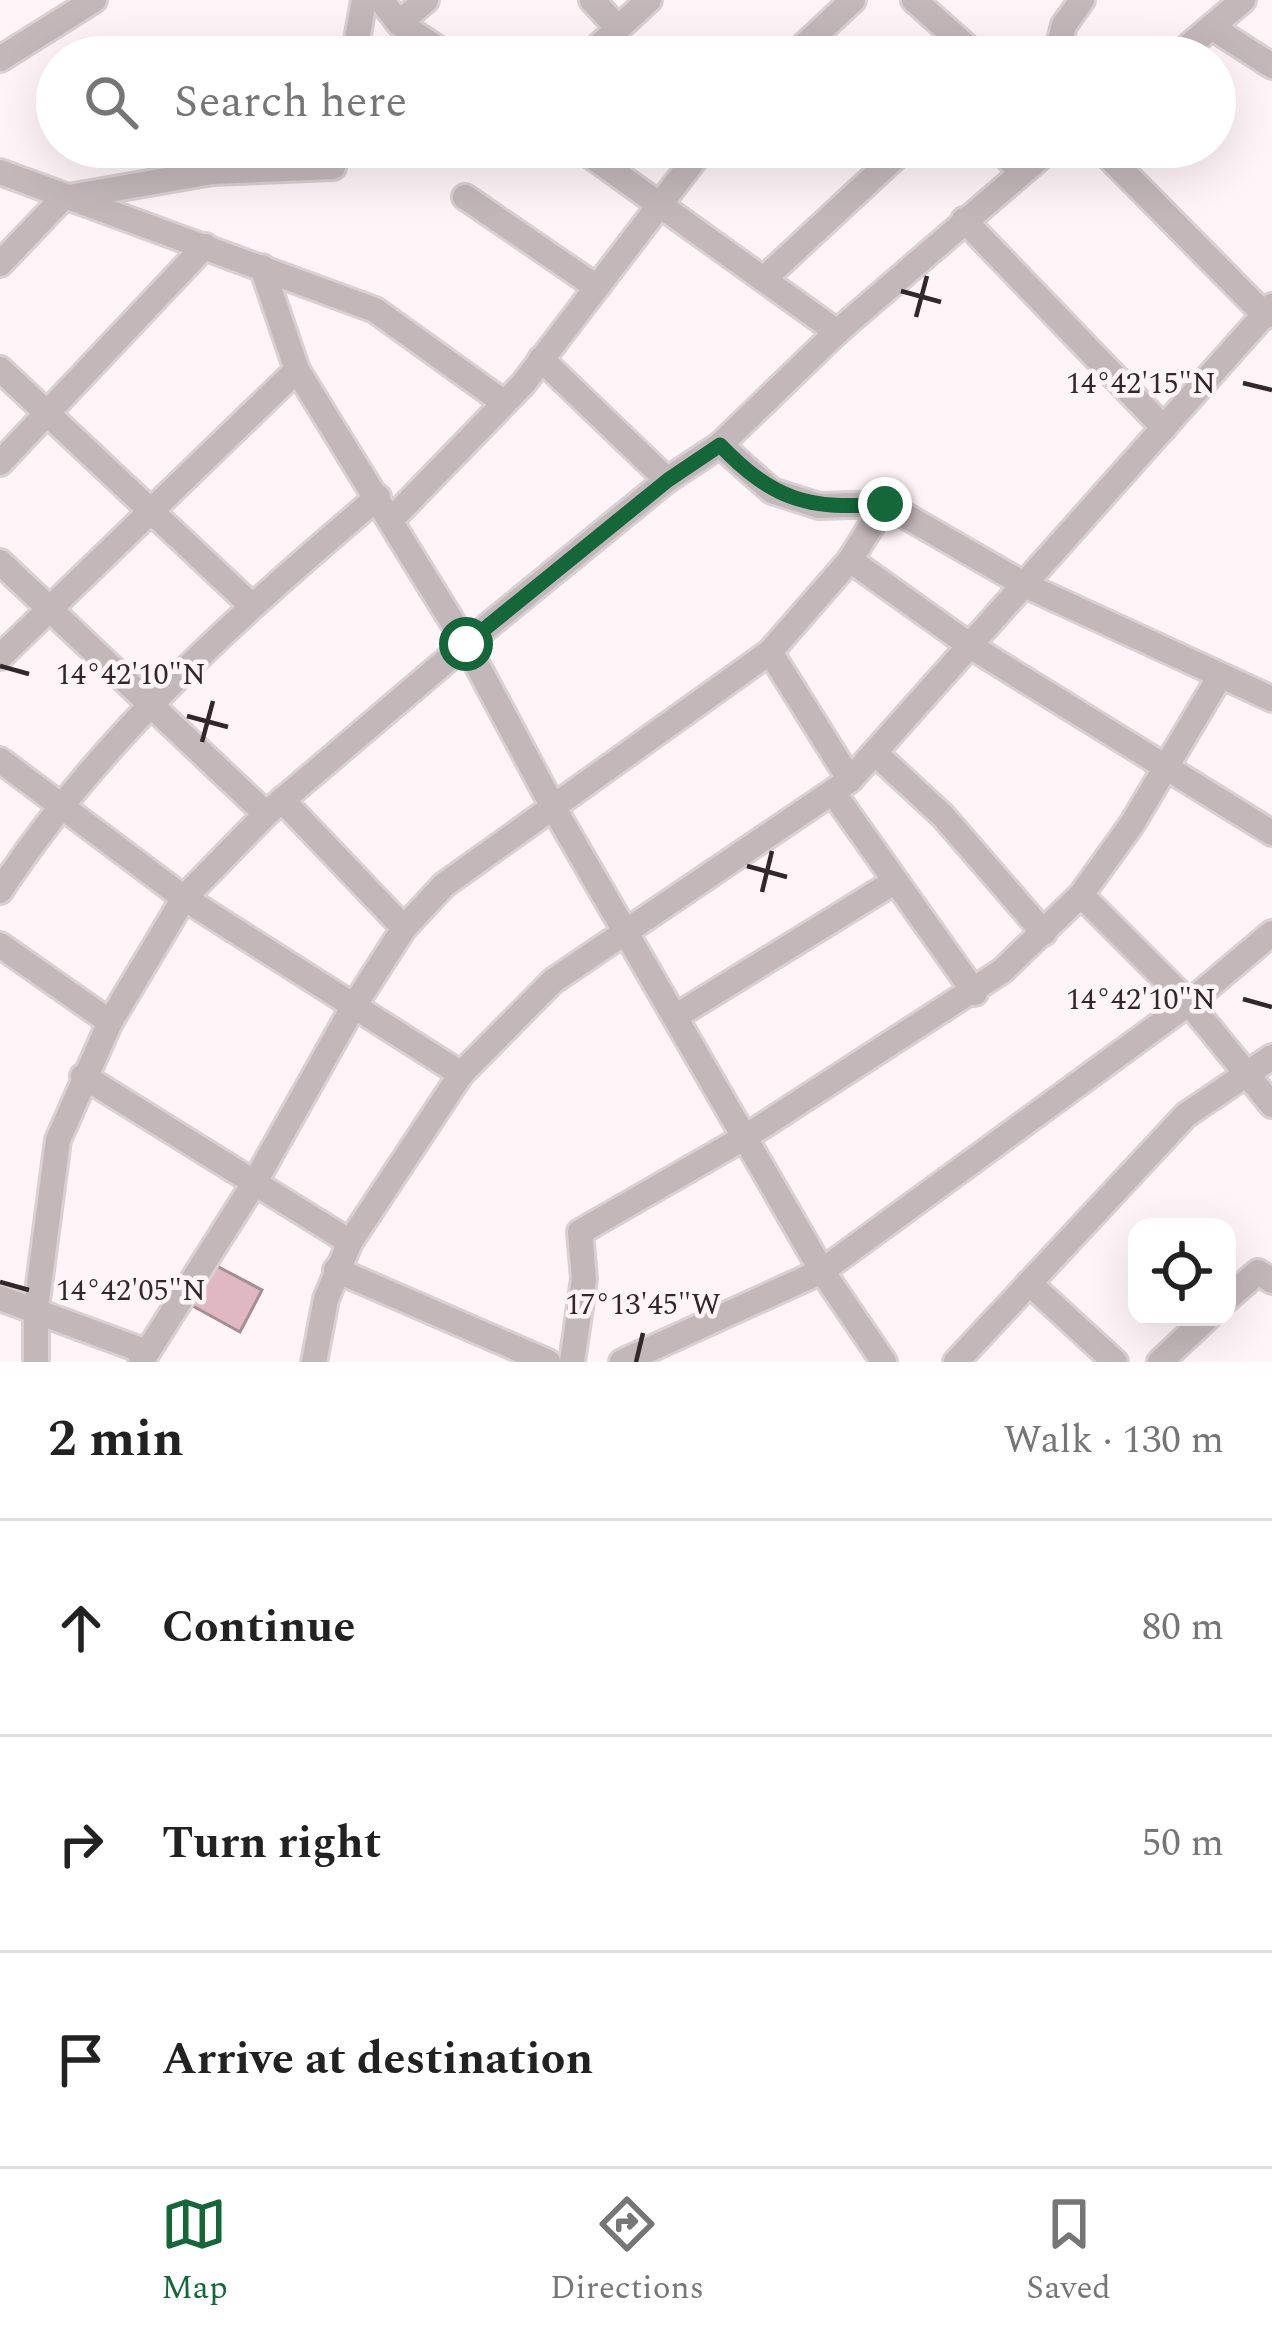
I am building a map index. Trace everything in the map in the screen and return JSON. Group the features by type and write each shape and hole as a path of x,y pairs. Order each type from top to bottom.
{"street":[{"path":"37,36 94,0"},
{"path":"358,36 364,0"},
{"path":"381,0 399,23 418,36"},
{"path":"399,23 426,0"},
{"path":"592,0 619,28"},
{"path":"610,36 649,0"},
{"path":"814,36 853,0"},
{"path":"914,0 954,36"},
{"path":"1061,36 1082,0"},
{"path":"1203,36 1243,0"},
{"path":"1213,28 1225,36"},
{"path":"0,59 36,36"},
{"path":"1236,43 1272,66"},
{"path":"0,264 63,198 212,172 293,168"},
{"path":"607,168 837,332"},
{"path":"0,891 61,802 149,703 251,605 385,508 503,402 542,359 686,168"},
{"path":"766,278 884,168"},
{"path":"1017,168 1020,171"},
{"path":"36,1362 35,1307 58,1140 110,1022 184,898 274,807 466,644 668,480 720,445 837,332 1024,168"},
{"path":"314,1362 336,1270 350,1242 461,1074 544,988 842,787 1028,586 1269,311 1121,168"},
{"path":"0,172 375,310 503,402"},
{"path":"465,197 595,286"},
{"path":"964,220 1164,428"},
{"path":"0,463 206,246"},
{"path":"262,267 297,370 466,644 553,807 678,1015 822,1271 884,1362"},
{"path":"542,359 668,480"},
{"path":"0,369 251,605"},
{"path":"0,657 297,370"},
{"path":"720,445 757,482 794,500 834,507 885,504 1028,586 1272,699"},
{"path":"0,1298 35,1307 142,1357 255,1182 352,1009 404,928 444,885 770,652 850,560 885,504"},
{"path":"850,560 972,647 1272,833"},
{"path":"0,562 149,703 274,807 404,928"},
{"path":"770,652 894,882 975,993"},
{"path":"572,1362 584,1279 580,1232 746,1136 975,993 1082,895 1219,678"},
{"path":"876,754 943,816 1044,933"},
{"path":"0,760 184,898 461,1074"},
{"path":"678,1015 894,882"},
{"path":"1082,895 1189,1003 1272,1105"},
{"path":"622,1362 822,1271 1189,1003 1272,933"},
{"path":"0,945 110,1022"},
{"path":"956,1362 1186,1115 1272,1057"},
{"path":"83,1076 350,1242"},
{"path":"336,1270 548,1362"},
{"path":"1236,1291 1258,1272 1272,1281"},
{"path":"1029,1283 1114,1362"},
{"path":"1160,1362 1198,1326"}],"building":[{"path":"213,1264 262,1290 240,1332 191,1305"}],"route":[{"path":"466,644 668,480 720,445 757,482 794,500 819,506 885,504"}]}
